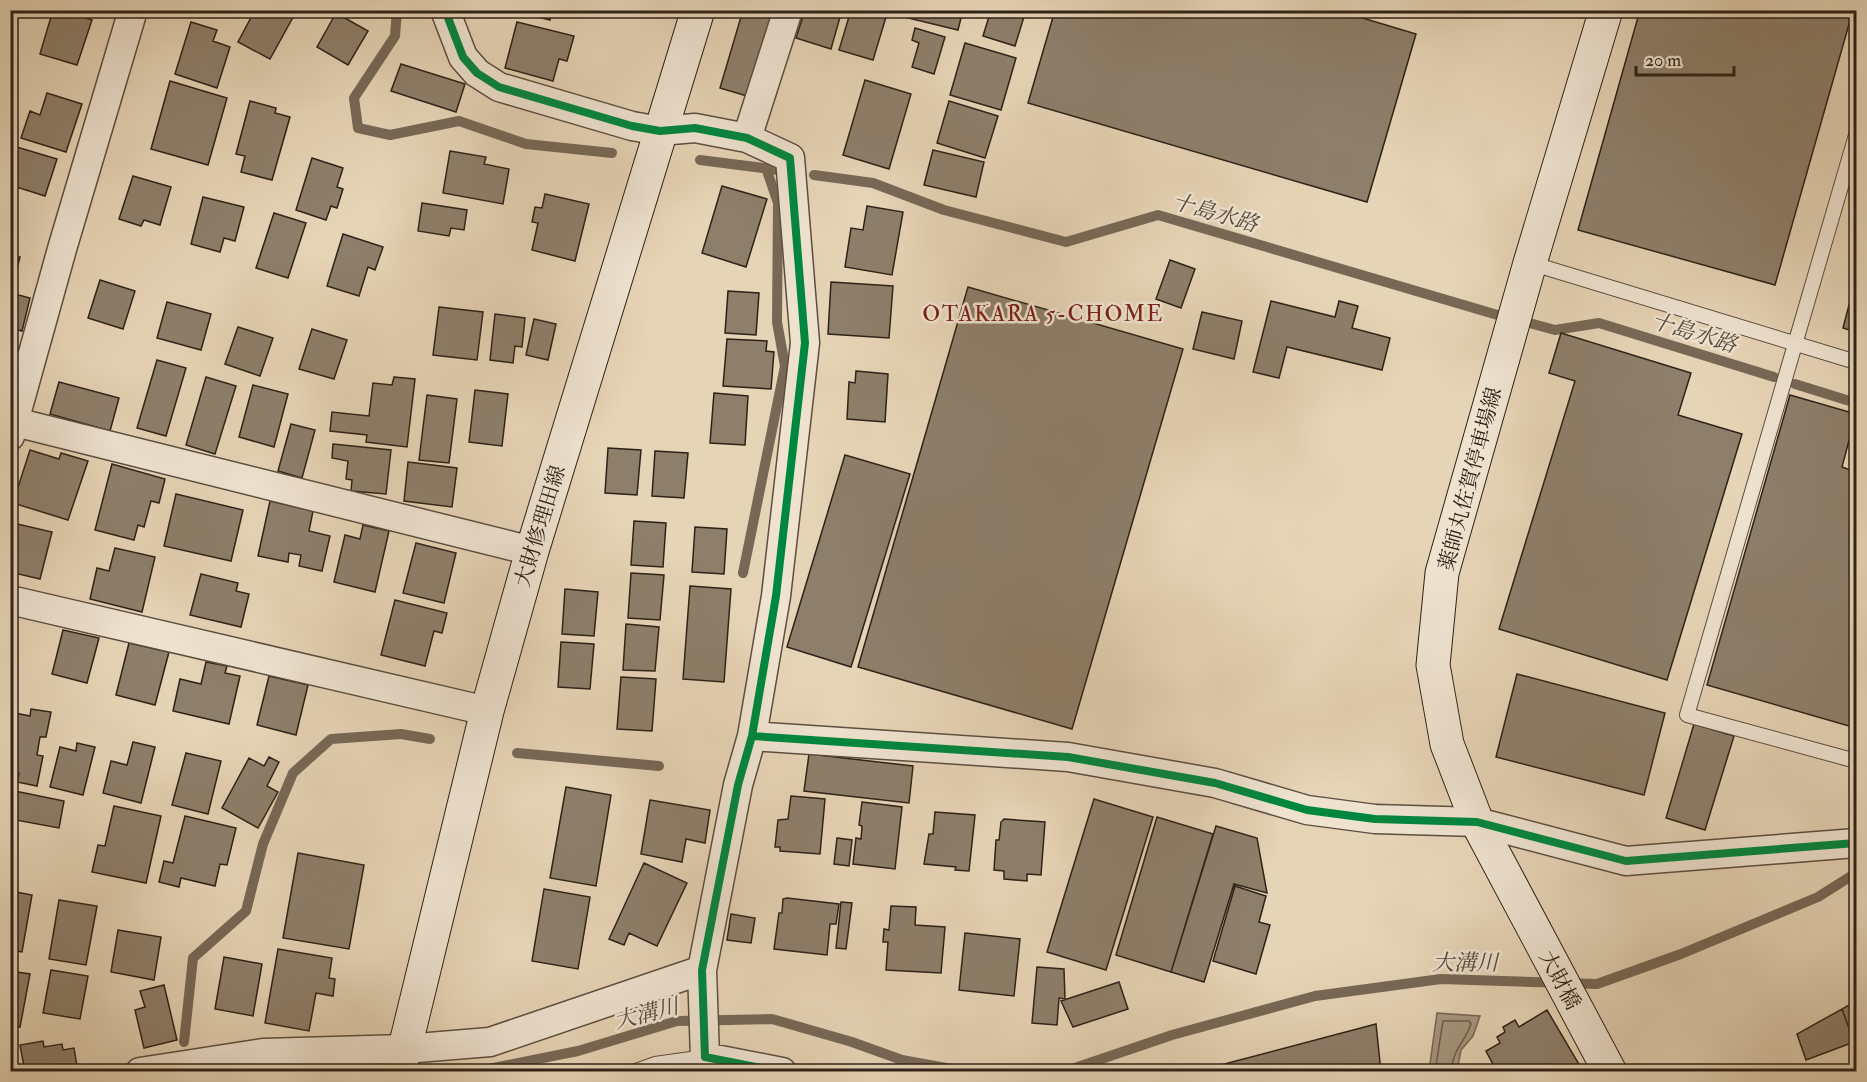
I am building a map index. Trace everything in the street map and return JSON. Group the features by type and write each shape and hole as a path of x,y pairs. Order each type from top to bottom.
{"main road":[{"name":"大財修理田線","path":"402,1060 487,711 532,551 698,10"},
{"name":"薬師丸佐賀停車場線","path":"1538,941 1477,822 1447,744 1432,665 1442,573 1605,10"},
{"name":"大財橋","path":"1538,941 1610,1071"}],"street":[{"path":"134,10 62,249 13,429 532,551"},
{"path":"445,10 463,57 477,73 498,87 632,126 660,130 695,128 747,138 790,158 805,343 776,596 752,736 738,785 702,970 705,1057 782,1071"},
{"path":"747,138 788,10"},
{"path":"10,600 487,711"},
{"path":"752,736 1068,757 1215,783 1307,810 1375,819 1477,822 1626,861 1857,843"},
{"path":"140,1071 263,1053 402,1060 490,1042 702,970"}],"lane":[{"path":"1857,135 1688,715 1857,761"},
{"path":"1530,263 1857,362"},
{"path":"633,1071 655,1064 705,1057"}],"water":[{"path":"1437,1013 1480,1016 1473,1036 1461,1050 1457,1071 1429,1071"}],"building":[{"path":"53,10 63,10 92,20 77,65 40,54"},
{"path":"255,10 297,10 270,59 238,42"},
{"path":"511,10 552,10 550,20"},
{"path":"743,10 772,13 747,96 720,88"},
{"path":"805,10 842,10 831,49 796,38"},
{"path":"851,10 863,10 886,17 873,60 839,50"},
{"path":"905,10 963,10 958,30 904,17"},
{"path":"991,10 1026,10 1015,46 983,36"},
{"path":"1055,10 1336,10 1416,34 1367,202 1028,103"},
{"path":"1640,10 1853,10 1775,285 1578,230"},
{"path":"336,13 368,31 348,65 317,47"},
{"path":"191,22 217,30 213,41 230,47 217,88 175,74"},
{"path":"517,22 574,36 567,61 559,59 553,81 505,68"},
{"path":"915,28 945,37 934,74 912,67 919,43 912,40"},
{"path":"965,43 1016,58 1001,110 950,95"},
{"path":"401,64 465,84 456,112 391,91"},
{"path":"865,80 911,94 889,169 843,155"},
{"path":"170,81 227,98 208,165 151,149"},
{"path":"47,93 82,104 66,152 21,138 30,111 40,115"},
{"path":"250,101 276,108 275,113 290,117 272,180 241,172 245,156 236,154"},
{"path":"949,101 998,116 985,158 937,143"},
{"path":"10,145 57,159 45,196 10,185"},
{"path":"933,150 984,162 976,197 924,185"},
{"path":"450,151 486,157 484,164 509,169 503,204 443,193"},
{"path":"312,158 343,168 337,187 343,189 337,208 331,206 326,220 296,210"},
{"path":"133,176 171,187 160,225 144,220 141,226 119,219"},
{"path":"722,186 767,199 746,267 702,253"},
{"path":"545,194 589,204 575,261 532,250 538,223 532,222 535,207 542,208"},
{"path":"203,197 244,207 235,241 224,238 220,252 191,244"},
{"path":"422,203 467,210 464,230 451,228 449,236 418,231"},
{"path":"867,206 903,212 892,275 845,267 851,228 863,230"},
{"path":"274,213 306,223 288,278 256,268"},
{"path":"343,234 383,247 375,270 368,267 359,296 327,286"},
{"path":"10,254 20,257 11,293 30,298 22,331 10,328"},
{"path":"1170,260 1195,269 1181,308 1156,299"},
{"path":"1856,278 1856,332 1843,328"},
{"path":"100,280 135,291 123,329 88,318"},
{"path":"831,282 893,286 889,338 828,334"},
{"path":"968,287 1183,349 1072,729 858,667"},
{"path":"728,291 759,293 756,335 725,333"},
{"path":"1271,301 1335,317 1339,301 1358,306 1352,328 1390,338 1382,370 1287,347 1279,378 1253,372"},
{"path":"167,302 211,314 201,350 157,338"},
{"path":"439,307 483,312 477,360 433,355"},
{"path":"1202,312 1242,321 1234,359 1193,349"},
{"path":"495,314 525,318 522,347 515,346 513,363 490,360"},
{"path":"534,319 556,324 548,360 526,355"},
{"path":"238,327 273,338 260,376 225,364"},
{"path":"312,329 347,340 334,379 299,369"},
{"path":"1561,333 1691,373 1678,415 1742,434 1667,680 1499,629 1575,381 1549,373"},
{"path":"727,339 767,341 766,351 774,352 771,389 723,386"},
{"path":"157,360 186,368 166,436 137,428"},
{"path":"856,371 888,374 885,422 847,419 849,382 855,383"},
{"path":"206,377 236,386 215,454 186,445"},
{"path":"394,377 415,379 407,447 366,442 367,435 330,431 332,412 369,416 373,383 392,385"},
{"path":"59,382 119,398 110,431 50,414"},
{"path":"253,385 288,394 274,447 239,437"},
{"path":"475,390 508,394 502,446 469,442"},
{"path":"714,393 748,396 745,445 710,443"},
{"path":"427,395 457,399 449,463 419,460"},
{"path":"1790,395 1856,414 1842,467 1856,472 1856,728 1707,685"},
{"path":"291,424 315,430 302,478 278,471"},
{"path":"333,444 391,450 386,494 351,491 352,480 346,479 348,461 332,458"},
{"path":"608,448 641,450 637,495 605,493"},
{"path":"30,450 59,459 61,453 88,461 68,520 13,503"},
{"path":"655,451 688,453 684,498 652,496"},
{"path":"845,455 910,474 851,667 787,647"},
{"path":"408,462 457,468 452,507 404,501"},
{"path":"112,464 165,479 159,503 151,501 144,527 138,525 134,540 95,530"},
{"path":"176,494 243,510 231,561 164,546"},
{"path":"270,501 313,511 309,531 330,536 322,571 299,566 301,555 289,553 288,562 258,556"},
{"path":"634,521 666,523 663,567 631,565"},
{"path":"13,523 52,532 40,579 10,572"},
{"path":"363,525 389,531 375,592 334,582 345,535 360,539"},
{"path":"695,527 727,529 724,574 692,572"},
{"path":"416,543 456,553 444,603 403,593"},
{"path":"115,548 155,557 142,612 90,599 97,568 109,571"},
{"path":"631,573 664,575 660,620 628,618"},
{"path":"201,574 238,583 236,591 249,594 241,627 190,615"},
{"path":"690,586 731,589 724,682 683,679"},
{"path":"565,589 598,592 594,636 562,634"},
{"path":"395,600 447,613 442,633 434,631 425,666 381,655"},
{"path":"626,624 659,627 655,671 623,670"},
{"path":"63,630 99,638 87,683 52,674"},
{"path":"561,642 594,644 590,689 558,687"},
{"path":"129,643 169,652 155,705 116,695"},
{"path":"206,662 227,666 225,673 240,676 229,724 173,711 180,679 201,684"},
{"path":"1517,674 1665,713 1644,795 1496,757"},
{"path":"269,676 308,685 296,735 257,725"},
{"path":"621,677 656,679 652,731 617,729"},
{"path":"31,709 51,712 46,737 40,737 37,755 43,756 37,786 17,782 19,773 10,771 10,712 30,716"},
{"path":"1694,724 1734,736 1705,830 1666,818"},
{"path":"133,742 155,747 141,803 103,793 111,761 127,765"},
{"path":"77,743 95,747 83,795 50,787 60,747 76,751"},
{"path":"186,753 221,761 208,814 172,805"},
{"path":"809,754 913,766 909,803 804,791"},
{"path":"269,757 279,762 267,786 278,792 258,828 222,808 249,758 264,766"},
{"path":"566,787 611,795 596,886 550,878"},
{"path":"10,790 64,801 59,828 10,819"},
{"path":"791,796 825,799 820,854 780,851 780,847 775,847 778,820 788,819"},
{"path":"1094,799 1153,817 1106,970 1047,952"},
{"path":"650,800 710,810 705,843 686,839 682,862 641,854"},
{"path":"862,802 902,807 895,869 853,864 856,838 861,839 862,826 859,825"},
{"path":"114,806 161,816 146,883 92,872 98,845 105,846"},
{"path":"935,812 975,815 969,871 955,870 956,867 924,864 929,834 933,834"},
{"path":"185,816 236,828 227,865 220,864 215,886 181,878 179,887 159,882 164,861 173,863"},
{"path":"1157,817 1213,834 1171,972 1116,955"},
{"path":"1004,819 1045,822 1041,875 1027,874 1027,881 1004,879 1004,871 994,870 996,840 999,840 1001,822"},
{"path":"1216,826 1257,838 1267,893 1234,884 1204,982 1171,972"},
{"path":"837,838 852,840 849,866 834,864"},
{"path":"298,853 364,865 349,949 283,938"},
{"path":"644,863 687,883 657,946 629,933 624,945 609,939"},
{"path":"1235,886 1266,896 1259,922 1270,925 1256,974 1213,961"},
{"path":"544,889 590,897 578,969 532,961"},
{"path":"11,891 32,895 22,952 10,950"},
{"path":"783,899 839,904 836,924 830,924 827,955 774,949 779,913 782,913"},
{"path":"59,900 97,906 86,965 49,959"},
{"path":"841,902 852,903 846,949 836,948"},
{"path":"891,906 916,907 915,925 945,927 941,973 886,970 888,942 883,942 884,929 889,930"},
{"path":"731,914 755,918 751,943 727,940"},
{"path":"118,930 161,937 154,980 111,972"},
{"path":"965,933 1020,939 1014,996 959,990"},
{"path":"278,949 332,958 329,978 335,979 333,996 316,993 309,1031 265,1023"},
{"path":"224,957 262,964 253,1016 215,1009"},
{"path":"1037,967 1064,969 1065,999 1059,998 1057,1025 1032,1023"},
{"path":"51,970 88,976 80,1019 43,1013"},
{"path":"10,971 30,974 20,1027 10,1025"},
{"path":"1119,982 1128,1009 1073,1027 1061,1001"},
{"path":"164,985 177,1040 144,1048 135,1010 145,1007 140,991"},
{"path":"1856,1001 1856,1041 1854,1042 1842,1009"},
{"path":"1842,1009 1854,1042 1806,1060 1797,1034"},
{"path":"1547,1010 1580,1066 1570,1072 1497,1072 1486,1051 1500,1043 1497,1037 1505,1032 1503,1027 1515,1020 1519,1027"},
{"path":"1376,1024 1381,1072 1198,1071"},
{"path":"43,1041 44,1047 62,1044 63,1050 74,1048 78,1072 25,1072 20,1045"}],"waterway":[{"name":"十島水路","path":"397,10 395,36 354,98 358,128 390,135 459,121 526,144 612,153"},
{"name":"十島水路","path":"700,160 779,170"},
{"path":"743,573 785,366 777,322 778,203 766,168"},
{"name":"十島水路","path":"814,175 873,183 944,210 1066,242 1158,215 1501,316"},
{"name":"十島水路","path":"1533,324 1555,330 1599,323 1774,377"},
{"name":"十島水路","path":"1795,384 1856,403"},
{"path":"184,1042 193,958 246,911 263,844 293,773 331,739 401,734 430,739"},
{"path":"517,753 659,766"},
{"name":"大溝川","path":"1063,1072 1172,1035 1315,996 1441,979 1597,984 1681,954 1818,897 1856,873"},
{"name":"大溝川","path":"473,1072 578,1051 677,1021 772,1019 852,1042 902,1060 968,1072"}],"cycle path":[{"path":"445,10 463,57 477,73 499,87 632,126 660,131 695,128 747,138 790,158 805,343 776,596 752,736 738,785 702,970 705,1057 782,1072"},
{"path":"752,736 1068,757 1215,783 1307,810 1375,819 1477,822 1626,861 1856,843"}],"district":[{"name":"OTAKARA 5-CHOME","path":"1043,313"}]}
